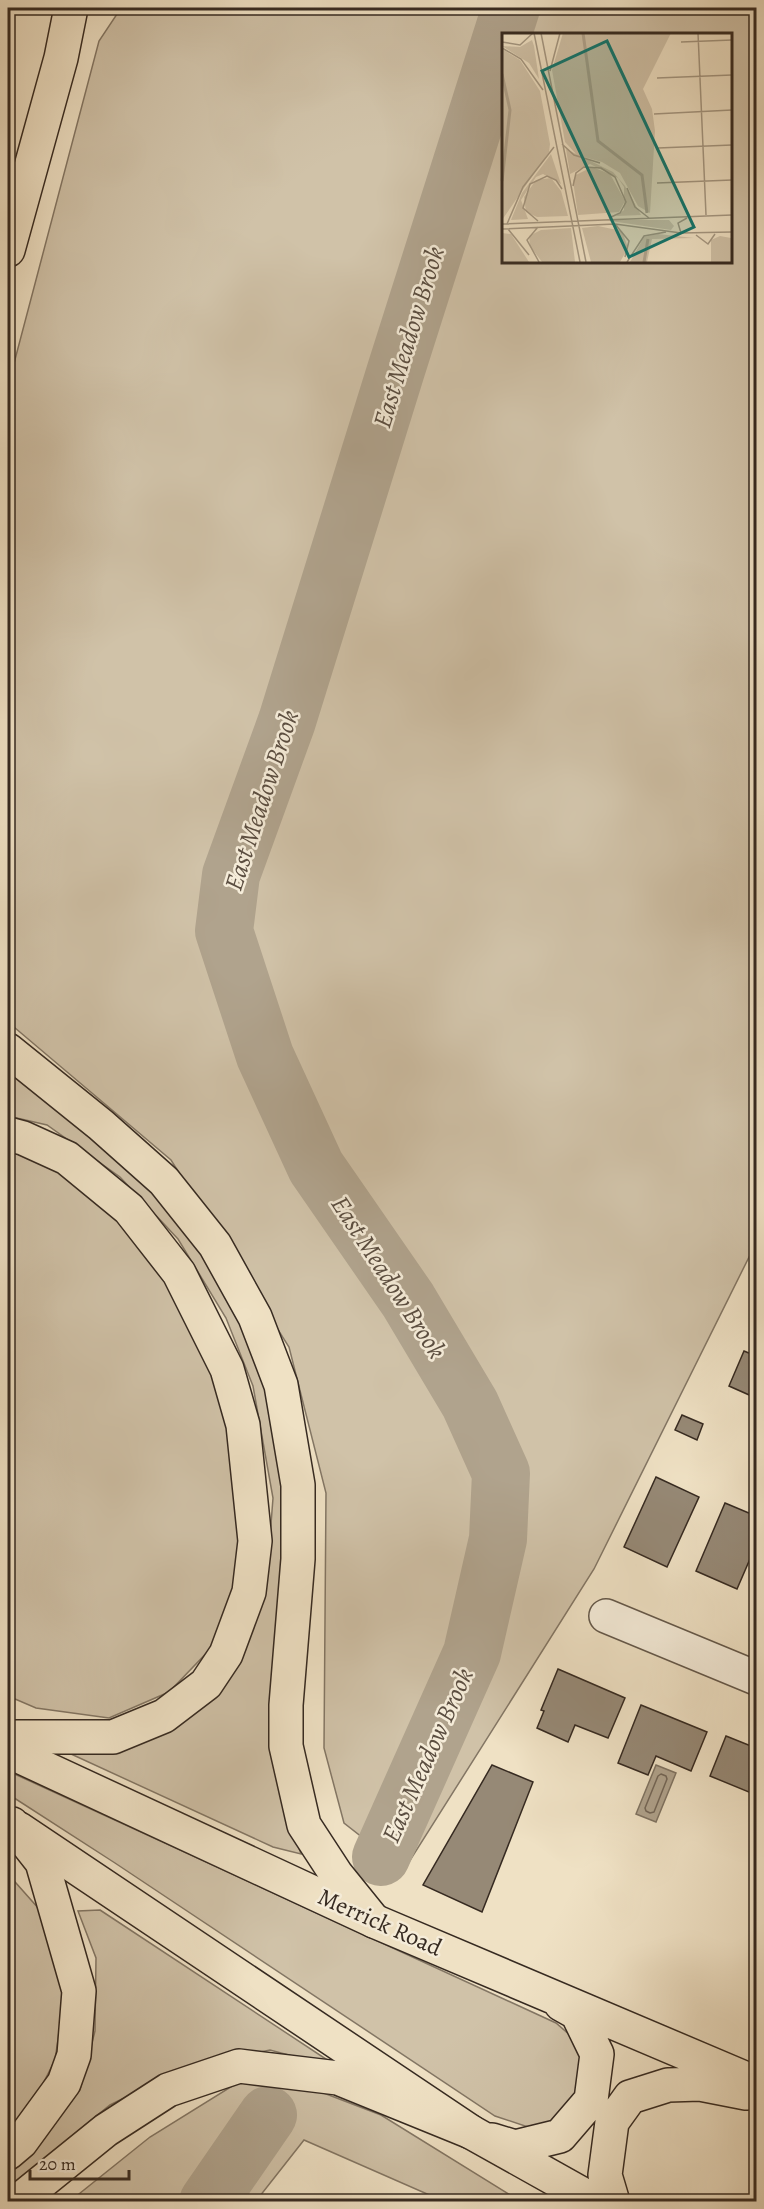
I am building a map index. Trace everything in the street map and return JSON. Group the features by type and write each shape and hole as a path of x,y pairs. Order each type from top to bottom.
{"main road":[{"path":"8,250 61,58 71,8"},
{"path":"61,58 97,8"},
{"path":"8,1050 101,1125 164,1181 215,1245 255,1317 281,1385 298,1485 298,1558 285,1706 286,1746 304,1825 336,1874 374,1921"},
{"path":"8,1134 23,1138 67,1158 129,1209 179,1273 227,1369 243,1425 255,1541 249,1592 226,1654 206,1684 164,1716 113,1737 8,1737"},
{"name":"Merrick Road","path":"8,1751 374,1921 536,1989 694,2071 756,2083"},
{"path":"10,1823 471,2132 596,2202"},
{"path":"8,2153 21,2142 64,2083 74,2055 79,1991 42,1862 10,1823"},
{"path":"17,2202 106,2130 168,2090 239,2066 338,2078 471,2132 515,2147 560,2136 591,2100 597,2054 577,2013 536,1989"},
{"path":"613,2202 604,2175 612,2122 630,2097 668,2085 694,2071 700,2084 756,2095"}],"street":[{"path":"606,1616 756,1678"}],"shaded area":[{"path":"121,8 756,8 756,1243 594,1569 404,1870 344,1823 324,1748 326,1493 289,1347 171,1160 8,1022 8,386 99,41"},
{"path":"8,1067 132,1167 188,1225 236,1306 266,1382 288,1493 292,1827 301,1854 273,1847 58,1748 104,1747 242,1655 266,1589 273,1498 253,1386 226,1318 178,1239 120,1177 47,1125 8,1116"},
{"path":"8,1148 53,1162 126,1223 188,1311 224,1396 240,1519 240,1569 217,1642 169,1692 109,1718 36,1708 8,1696"},
{"path":"8,1771 556,2023 571,2036 583,2053 585,2082 557,2123 531,2128 495,2116 8,1794"},
{"path":"8,1874 47,1918 67,1977 55,2060 30,2109 8,2126"},
{"path":"100,1910 341,2069 270,2050 189,2066 110,2105 8,2188 8,2167 28,2150 80,2090 95,2031 96,1958 78,1911"},
{"path":"237,2083 308,2087 381,2115 520,2201 443,2201 304,2140 256,2201 69,2202 150,2137"}],"water":[{"path":"656,1765 676,1773 656,1822 636,1814"}],"building":[{"path":"744,1351 756,1356 756,1398 729,1386"},
{"path":"682,1415 703,1424 697,1440 675,1430"},
{"path":"656,1477 699,1497 667,1567 624,1547"},
{"path":"725,1503 756,1516 756,1545 737,1589 696,1571"},
{"path":"558,1669 625,1698 608,1738 575,1725 568,1742 537,1728 544,1711 541,1710"},
{"path":"641,1705 707,1732 691,1771 656,1756 648,1775 618,1763"},
{"path":"726,1736 756,1748 756,1795 710,1776"},
{"path":"492,1765 533,1782 482,1912 423,1885"}],"waterway":[{"name":"East Meadow Brook","path":"503,33 511,8"},
{"name":"East Meadow Brook","path":"381,1857 472,1653 498,1539 501,1473 470,1404 408,1300 316,1167 265,1056 224,931 231,875 287,721 502,36"},
{"name":"East Meadow Brook","path":"208,2202 268,2115"}]}
